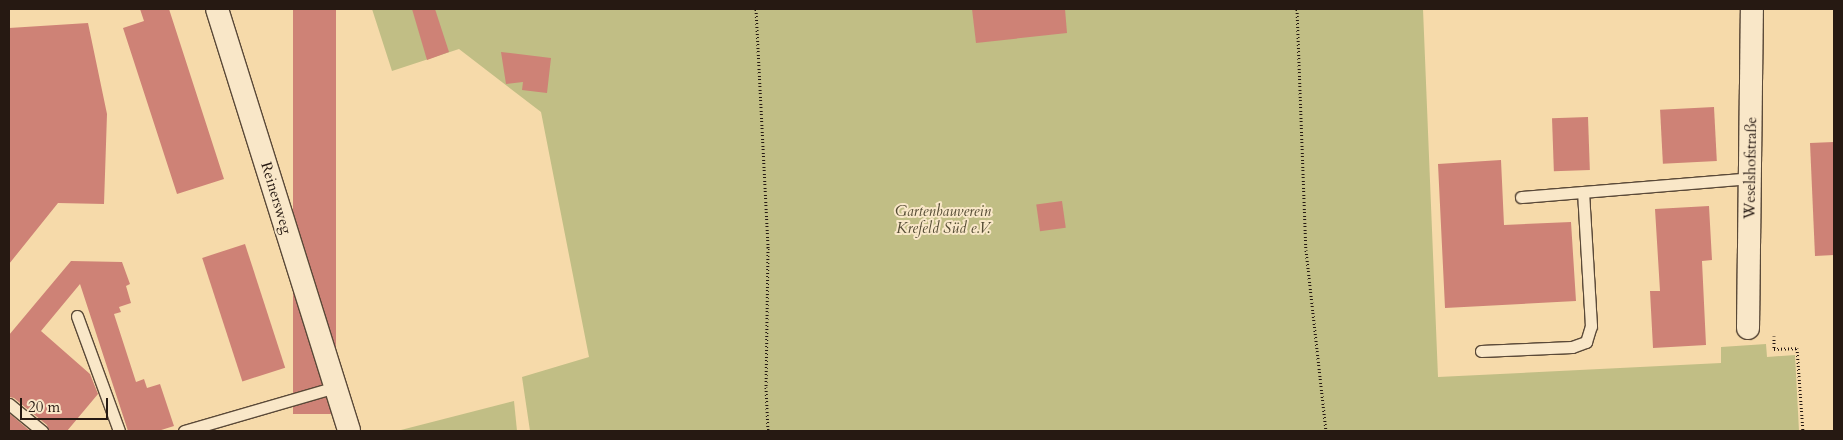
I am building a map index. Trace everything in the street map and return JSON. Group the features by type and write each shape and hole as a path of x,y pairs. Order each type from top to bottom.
{"street":[{"name":"Reinersweg","path":"217,9 349,431"},
{"name":"Weselshofstraße","path":"1748,328 1752,9"}],"lane":[{"path":"1521,197 1751,178"},
{"path":"1481,351 1572,347 1586,342 1592,326 1583,192"},
{"path":"78,316 120,431"},
{"path":"184,431 335,387"},
{"path":"9,404 42,431"}],"path":[{"path":"756,9 768,248 766,387 768,431"},
{"path":"1297,9 1306,250 1326,431"},
{"path":"1748,328 1774,335 1774,349 1797,348 1803,431"}],"green space":[{"name":"Gartenbauverein Krefeld Süd e.V.","path":"372,9 1423,9 1438,377 1721,363 1721,347 1766,344 1767,357 1795,355 1799,431 530,431 522,377 589,357 541,112 459,49 392,71"},
{"path":"514,401 517,431 397,431"}],"building":[{"path":"140,9 169,9 224,179 177,194 123,28 144,21"},
{"path":"293,9 336,9 336,414 293,414"},
{"path":"412,9 435,9 449,52 427,60"},
{"path":"972,9 1065,9 1067,33 976,43"},
{"path":"88,23 107,114 104,204 58,203 9,264 9,28"},
{"path":"501,52 551,58 547,93 522,90 523,82 506,84"},
{"path":"1714,107 1717,161 1663,164 1660,110"},
{"path":"1588,117 1590,170 1554,171 1552,118"},
{"path":"1834,142 1834,255 1815,256 1810,143"},
{"path":"1501,160 1504,225 1571,222 1576,301 1445,308 1438,164"},
{"path":"1062,201 1066,228 1040,231 1036,205"},
{"path":"1709,206 1712,260 1702,261 1706,345 1653,348 1650,291 1660,291 1655,209"},
{"path":"245,244 285,368 242,382 202,258"},
{"path":"71,261 122,262 130,284 126,286 131,303 119,307 121,312 114,314 136,382 144,379 147,388 160,384 174,426 158,431 128,431 80,284 41,331 90,374 98,394 67,431 49,431 47,425 14,398 9,397 9,335"},
{"path":"9,413 30,431 9,431"}]}
